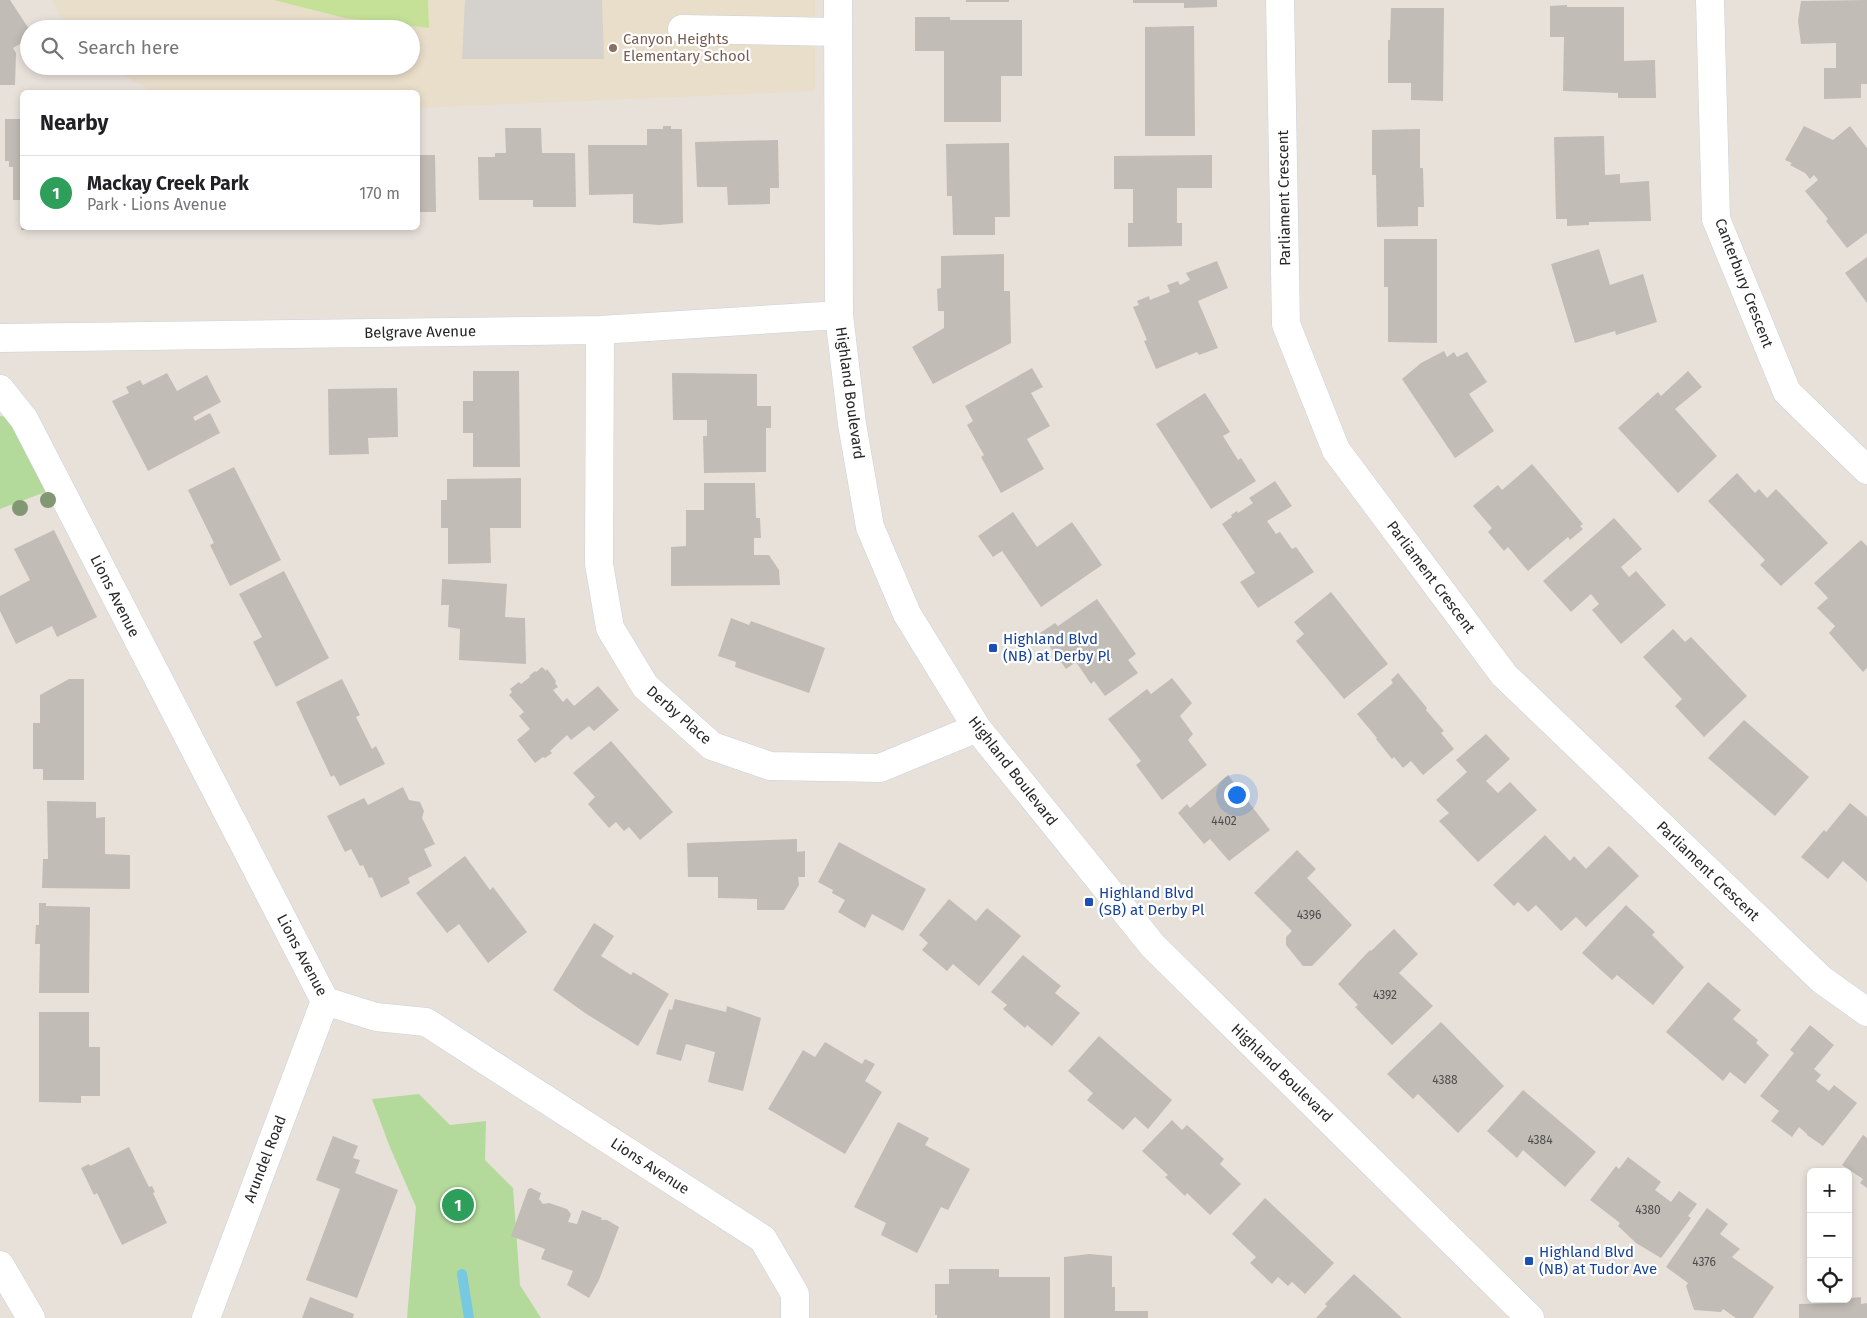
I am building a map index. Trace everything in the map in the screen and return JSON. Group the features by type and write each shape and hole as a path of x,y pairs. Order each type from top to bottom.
{"street":[{"name":"Highland Boulevard","path":"838,0 840,315 852,424 870,527 907,614 977,728 1153,946 1530,1318"},
{"name":"Parliament Crescent","path":"1280,0 1286,324 1336,450 1504,674 1822,980 1867,1012"},
{"name":"Canterbury Crescent","path":"1710,0 1716,219 1787,392 1867,470"},
{"path":"682,29 837,32"},
{"name":"Belgrave Avenue","path":"0,338 600,330 840,315"},
{"name":"Derby Place","path":"600,330 599,564 610,628 644,686 712,746 770,766 880,768 977,728"},
{"name":"Lions Avenue","path":"0,389 24,419 325,1001 376,1017 426,1022 763,1239 795,1294 795,1318"},
{"name":"Arundel Road","path":"206,1318 325,1001"},
{"path":"0,1265 31,1318"}],"shaded area":[{"name":"Canyon Heights Elementary School","path":"52,0 815,0 815,91 420,108 420,90 150,90 124,75 420,75 420,20 62,20"},
{"path":"465,0 602,0 604,59 462,59"}],"green space":[{"path":"274,0 428,0 429,28 420,27 420,20 362,20 345,18"},
{"path":"0,416 11,417 48,491 0,509"},
{"path":"419,1094 450,1125 486,1121 485,1160 513,1188 520,1285 541,1318 407,1318 416,1207 389,1145 372,1099"}],"building":[{"path":"0,0 10,0 23,20 20,20 20,44 13,48 16,53 15,85 0,85"},
{"path":"966,0 1009,0 1009,2 966,2"},
{"path":"1133,0 1217,0 1217,7 1184,8 1184,3 1133,3"},
{"path":"1867,0 1867,84 1861,84 1861,98 1824,99 1824,68 1836,68 1836,43 1801,44 1798,21 1801,1"},
{"path":"1567,5 1567,7 1624,7 1624,61 1655,60 1656,98 1618,98 1618,93 1563,91 1564,37 1550,37 1550,6"},
{"path":"1391,8 1444,8 1443,101 1411,100 1411,83 1388,83 1388,40 1390,40"},
{"path":"915,17 950,17 950,20 1022,20 1022,76 1001,76 1001,122 944,122 944,51 915,51"},
{"path":"1194,26 1195,136 1145,136 1145,27"},
{"path":"5,119 20,119 20,200 13,200 13,167 9,167 9,161 5,161"},
{"path":"663,126 671,126 671,129 682,129 683,223 659,225 633,223 633,194 589,195 588,145 647,145 647,129 663,129"},
{"path":"1804,126 1833,140 1850,126 1867,148 1867,233 1847,248 1826,221 1828,219 1805,191 1818,180 1814,175 1810,179 1805,173 1790,165 1792,163 1785,160"},
{"path":"505,128 541,128 542,153 575,153 576,207 533,207 533,200 479,200 478,157 495,157 495,153 506,153"},
{"path":"1420,129 1420,168 1423,168 1424,207 1418,207 1418,226 1377,227 1376,175 1372,175 1372,130"},
{"path":"1604,136 1605,175 1620,174 1620,183 1649,181 1651,221 1589,222 1589,225 1567,226 1567,219 1556,219 1554,137"},
{"path":"778,140 779,188 770,188 770,204 728,205 727,187 697,187 695,142"},
{"path":"1009,143 1010,217 995,217 995,235 953,235 952,196 947,196 946,144"},
{"path":"420,155 435,155 436,212 420,212"},
{"path":"1212,155 1212,188 1177,188 1177,223 1182,223 1182,246 1128,247 1128,223 1133,223 1133,189 1114,189 1114,156"},
{"path":"1384,239 1437,239 1437,343 1388,342 1388,287 1384,287"},
{"path":"1599,249 1610,285 1643,274 1657,322 1616,335 1615,331 1575,343 1551,264"},
{"path":"1004,254 1004,291 1010,291 1011,343 933,384 912,347 944,328 944,311 938,311 937,289 941,288 941,256"},
{"path":"1867,257 1867,303 1845,273"},
{"path":"1217,261 1228,288 1198,301 1218,348 1199,355 1197,352 1156,369 1144,341 1147,340 1133,307 1139,305 1137,301 1149,296 1150,300 1170,292 1167,285 1178,281 1180,285 1190,280 1186,273"},
{"path":"1444,351 1447,357 1454,352 1457,357 1467,352 1487,382 1469,394 1494,431 1455,458 1402,379 1421,363"},
{"path":"1032,368 1043,387 1031,393 1050,426 1027,439 1044,469 1001,493 981,457 984,455 967,425 973,421 965,406"},
{"path":"473,371 519,371 520,467 473,467 473,433 463,433 463,401 473,401"},
{"path":"1688,371 1702,387 1675,409 1717,456 1678,493 1618,428 1658,392 1661,396"},
{"path":"167,373 177,391 207,375 221,402 193,417 195,421 210,413 220,433 148,471 112,401 129,393 126,387 140,380 143,385"},
{"path":"672,373 757,374 757,406 771,406 771,428 766,428 766,472 704,473 703,436 707,436 707,420 673,420"},
{"path":"397,388 398,437 368,438 369,454 329,455 328,389"},
{"path":"1205,393 1230,432 1223,436 1238,460 1241,458 1256,481 1211,509 1156,424"},
{"path":"1532,464 1583,524 1580,526 1583,529 1570,540 1568,537 1528,571 1508,547 1504,551 1488,532 1492,528 1473,506 1498,485 1502,490"},
{"path":"234,467 281,560 230,586 210,545 214,543 188,490"},
{"path":"1737,473 1755,493 1759,489 1767,498 1776,489 1828,543 1781,586 1760,565 1765,560 1708,501"},
{"path":"521,478 521,528 490,528 491,563 448,564 448,528 441,528 441,500 447,500 447,479"},
{"path":"1275,481 1292,506 1267,521 1276,534 1280,532 1292,549 1296,547 1314,572 1258,608 1240,582 1255,573 1222,524 1232,517 1231,515 1237,511 1238,513 1253,503 1249,498"},
{"path":"704,483 755,483 756,518 760,518 761,538 754,538 754,555 769,555 779,570 780,585 671,586 671,547 686,546 686,510 704,510"},
{"path":"1013,512 1037,547 1072,522 1102,565 1041,607 1002,551 993,557 978,536"},
{"path":"1614,518 1642,549 1621,567 1629,577 1636,571 1666,605 1621,644 1592,610 1599,604 1591,594 1571,612 1543,581"},
{"path":"54,530 97,617 57,637 52,626 16,644 0,611 0,596 30,580 14,549"},
{"path":"1861,540 1867,546 1867,668 1863,672 1829,633 1835,626 1817,608 1828,598 1814,583"},
{"path":"284,571 329,658 276,687 253,642 262,637 239,594"},
{"path":"442,579 507,584 505,617 525,618 526,664 459,660 460,629 448,627 449,605 441,605"},
{"path":"1331,592 1388,664 1344,699 1296,641 1304,634 1294,622"},
{"path":"1097,599 1136,654 1128,660 1138,673 1105,696 1094,681 1091,684 1076,662 1066,669 1040,633 1055,623 1058,626"},
{"path":"731,618 749,625 751,621 825,648 809,693 735,667 736,662 718,656"},
{"path":"1673,629 1685,642 1691,637 1747,696 1704,737 1675,706 1682,699 1643,657"},
{"path":"542,667 546,671 547,669 556,681 555,683 558,687 553,690 563,702 567,698 574,706 598,686 619,710 594,731 589,726 571,740 567,735 550,751 552,753 535,763 517,740 530,729 519,716 524,712 509,695 512,692 510,689 519,682 521,684"},
{"path":"1398,673 1444,731 1441,733 1454,749 1423,775 1411,761 1403,768 1394,757 1392,759 1357,714 1393,683 1391,680"},
{"path":"1172,678 1192,703 1180,716 1193,734 1188,740 1207,765 1162,800 1136,765 1141,761 1108,719 1147,689 1151,694"},
{"path":"69,679 84,679 84,780 43,780 43,769 33,769 33,723 40,723 40,695"},
{"path":"342,679 360,715 356,717 372,749 376,746 385,764 340,786 334,775 331,777 296,702"},
{"path":"1744,720 1809,777 1775,816 1708,758"},
{"path":"1486,734 1510,759 1486,781 1498,793 1510,782 1537,810 1478,862 1439,821 1449,813 1436,800 1467,772 1456,760"},
{"path":"611,741 673,812 640,840 629,827 624,831 616,822 609,828 588,804 595,797 573,773"},
{"path":"1228,775 1270,830 1229,861 1210,839 1204,844 1178,813 1187,804 1190,808"},
{"path":"403,787 409,800 420,802 424,811 422,818 435,844 424,849 432,866 408,878 410,883 381,898 372,877 369,878 363,865 360,866 351,849 345,852 327,816 364,798 368,805"},
{"path":"47,801 96,802 96,818 105,817 105,854 130,855 130,889 42,888 43,859 48,859"},
{"path":"1850,803 1867,817 1867,882 1843,861 1828,879 1801,857 1824,830 1826,832"},
{"path":"1545,835 1570,861 1574,856 1586,869 1609,846 1639,876 1586,927 1576,917 1561,931 1536,905 1528,912 1518,902 1514,906 1493,885"},
{"path":"797,839 797,852 805,851 805,877 798,877 799,885 784,910 757,910 757,899 718,898 718,877 688,877 687,843"},
{"path":"839,842 926,889 903,931 872,914 865,928 838,912 845,900 832,893 833,890 818,882"},
{"path":"1297,850 1316,869 1307,878 1352,925 1312,966 1303,966 1286,945 1286,937 1292,931 1254,893"},
{"path":"465,856 490,890 493,887 527,932 488,963 459,924 447,933 416,893"},
{"path":"949,899 976,921 987,908 1021,936 979,986 953,964 947,971 922,950 928,943 919,935"},
{"path":"39,903 46,903 46,906 90,907 89,993 39,993 40,944 35,944 36,925 39,925"},
{"path":"1626,905 1655,932 1652,935 1684,967 1653,1005 1617,975 1612,980 1582,953"},
{"path":"594,923 614,936 601,956 631,975 633,972 669,994 638,1046 585,1013 553,990"},
{"path":"1394,929 1418,954 1399,973 1433,1006 1392,1045 1355,1007 1358,1005 1338,984 1370,950"},
{"path":"1023,955 1061,986 1055,993 1080,1013 1052,1046 1027,1025 1025,1028 1003,1009 1007,1005 991,992"},
{"path":"1708,982 1741,1010 1733,1019 1758,1040 1756,1043 1769,1055 1745,1084 1730,1072 1723,1081 1666,1032"},
{"path":"675,999 726,1012 727,1006 761,1018 743,1091 708,1082 715,1052 686,1044 681,1061 656,1054 669,1009 672,1010"},
{"path":"39,1012 89,1012 89,1047 100,1047 100,1096 81,1096 81,1103 39,1102"},
{"path":"1441,1022 1504,1086 1458,1133 1418,1094 1413,1099 1387,1074"},
{"path":"1810,1025 1834,1045 1814,1069 1821,1075 1816,1081 1829,1091 1834,1085 1857,1103 1823,1146 1799,1127 1792,1137 1771,1121 1779,1111 1760,1096 1794,1053 1790,1050"},
{"path":"1099,1036 1172,1100 1148,1129 1135,1117 1123,1130 1087,1100 1093,1093 1068,1071"},
{"path":"825,1042 862,1064 865,1059 875,1064 865,1081 882,1092 845,1154 768,1109 803,1050 815,1057"},
{"path":"1523,1090 1596,1152 1565,1187 1523,1150 1517,1158 1487,1131"},
{"path":"1172,1120 1182,1130 1187,1125 1224,1159 1220,1164 1241,1184 1210,1215 1187,1193 1185,1196 1165,1177 1168,1175 1142,1151"},
{"path":"898,1122 929,1138 925,1145 970,1169 948,1210 941,1207 917,1253 881,1235 886,1223 854,1207"},
{"path":"1863,1135 1867,1138 1867,1188 1860,1183 1863,1179 1852,1172 1852,1168 1846,1168 1842,1165"},
{"path":"333,1136 358,1146 353,1158 360,1160 355,1173 398,1190 357,1298 306,1280 340,1189 316,1180"},
{"path":"129,1147 149,1187 152,1186 155,1192 153,1193 167,1223 122,1245 97,1193 94,1195 81,1168 89,1164 90,1166"},
{"path":"1628,1157 1661,1182 1655,1190 1671,1202 1679,1191 1697,1204 1688,1216 1691,1218 1661,1258 1636,1243 1618,1226 1620,1223 1590,1200 1616,1166 1619,1169"},
{"path":"531,1188 541,1193 539,1199 543,1204 549,1203 567,1209 571,1214 568,1222 577,1224 582,1210 619,1227 599,1280 589,1298 567,1285 573,1271 541,1259 545,1249 511,1236 528,1189"},
{"path":"1265,1198 1334,1263 1305,1294 1292,1282 1288,1286 1278,1277 1272,1284 1250,1263 1256,1257 1232,1234"},
{"path":"1707,1208 1728,1224 1720,1234 1740,1249 1732,1257 1774,1287 1753,1318 1736,1318 1723,1309 1721,1312 1694,1310 1686,1286 1688,1283 1666,1267"},
{"path":"1089,1254 1112,1256 1112,1287 1115,1287 1115,1311 1148,1311 1148,1318 1064,1318 1064,1257"},
{"path":"949,1269 999,1269 999,1277 1050,1277 1050,1318 937,1318 937,1315 935,1315 935,1284 949,1284"},
{"path":"1354,1274 1402,1318 1316,1318 1327,1306 1325,1304"},
{"path":"310,1297 354,1314 353,1318 302,1318"},
{"path":"1861,1297 1861,1304 1867,1303 1867,1318 1799,1318 1799,1304 1852,1303 1852,1298"}],"waterway":[{"path":"462,1274 469,1318"}],"place":[{"name":"Canyon Heights Elementary School","path":"613,48"},
{"name":"Highland Blvd (NB) at Derby Pl","path":"993,648"},
{"name":"Highland Blvd (SB) at Derby Pl","path":"1089,902"},
{"name":"Mackay Creek Park","path":"458,1205"},
{"name":"Highland Blvd (NB) at Tudor Ave","path":"1529,1261"}]}
